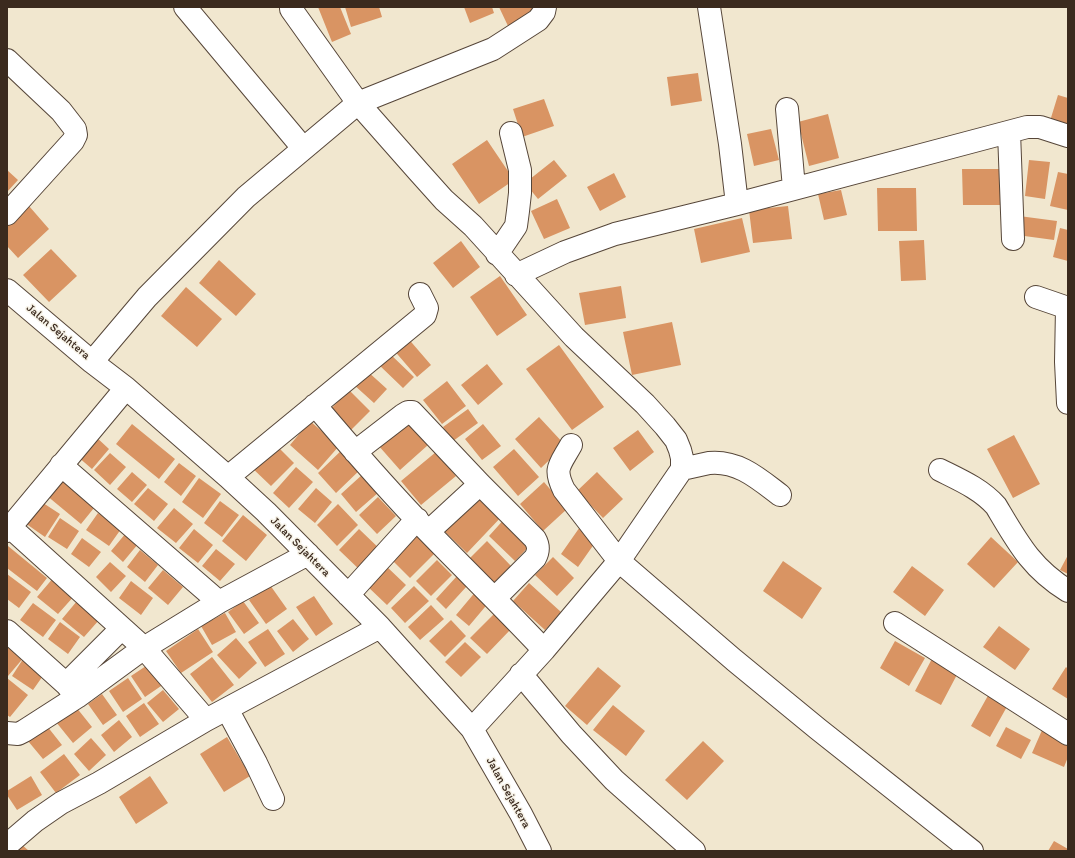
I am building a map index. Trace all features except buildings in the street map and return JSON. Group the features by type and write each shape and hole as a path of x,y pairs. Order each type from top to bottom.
{"street":[{"path":"185,7 303,148"},
{"path":"291,7 358,103 444,200 473,226 574,337 645,404 668,429 676,440 680,450 682,469 619,560 544,650 472,729"},
{"path":"92,362 153,292 246,197 358,103 493,49 538,20 544,12 545,7"},
{"path":"709,7 730,144 737,204"},
{"path":"7,60 61,111 74,129 76,135 73,141 7,214"},
{"path":"787,109 794,188"},
{"path":"516,275 565,252 615,234 737,204 1009,132 1035,126 1068,136"},
{"path":"1009,132 1013,239"},
{"path":"497,254 516,226 520,193 520,170 510,133"},
{"name":"Jalan Sejahtera","path":"7,290 92,362 126,388 228,477 266,512 380,627 472,729 521,814 540,851"},
{"path":"228,477 425,315 427,308 420,294"},
{"path":"1036,297 1067,308 1066,362 1068,403"},
{"path":"126,388 9,529 144,648 206,720"},
{"path":"315,404 355,452 423,525 544,650"},
{"path":"355,452 403,415 408,412 412,412 480,484 535,539 538,546 535,558 495,598"},
{"path":"571,445 558,470 560,481 564,490 619,560 734,660 972,851"},
{"path":"682,469 709,464 727,464 737,466 755,475 780,495"},
{"path":"61,465 220,602"},
{"path":"940,470 972,486 991,500 1022,550 1031,561 1045,574 1068,591"},
{"path":"348,595 423,525 480,484"},
{"path":"7,733 18,734 24,731 72,691 220,602 308,554"},
{"path":"895,623 1068,734"},
{"path":"7,846 60,803 99,783 206,720 380,627"},
{"path":"72,691 122,628"},
{"path":"7,631 72,691"},
{"path":"521,674 572,734 614,780 694,851"},
{"path":"227,709 273,799"}]}
